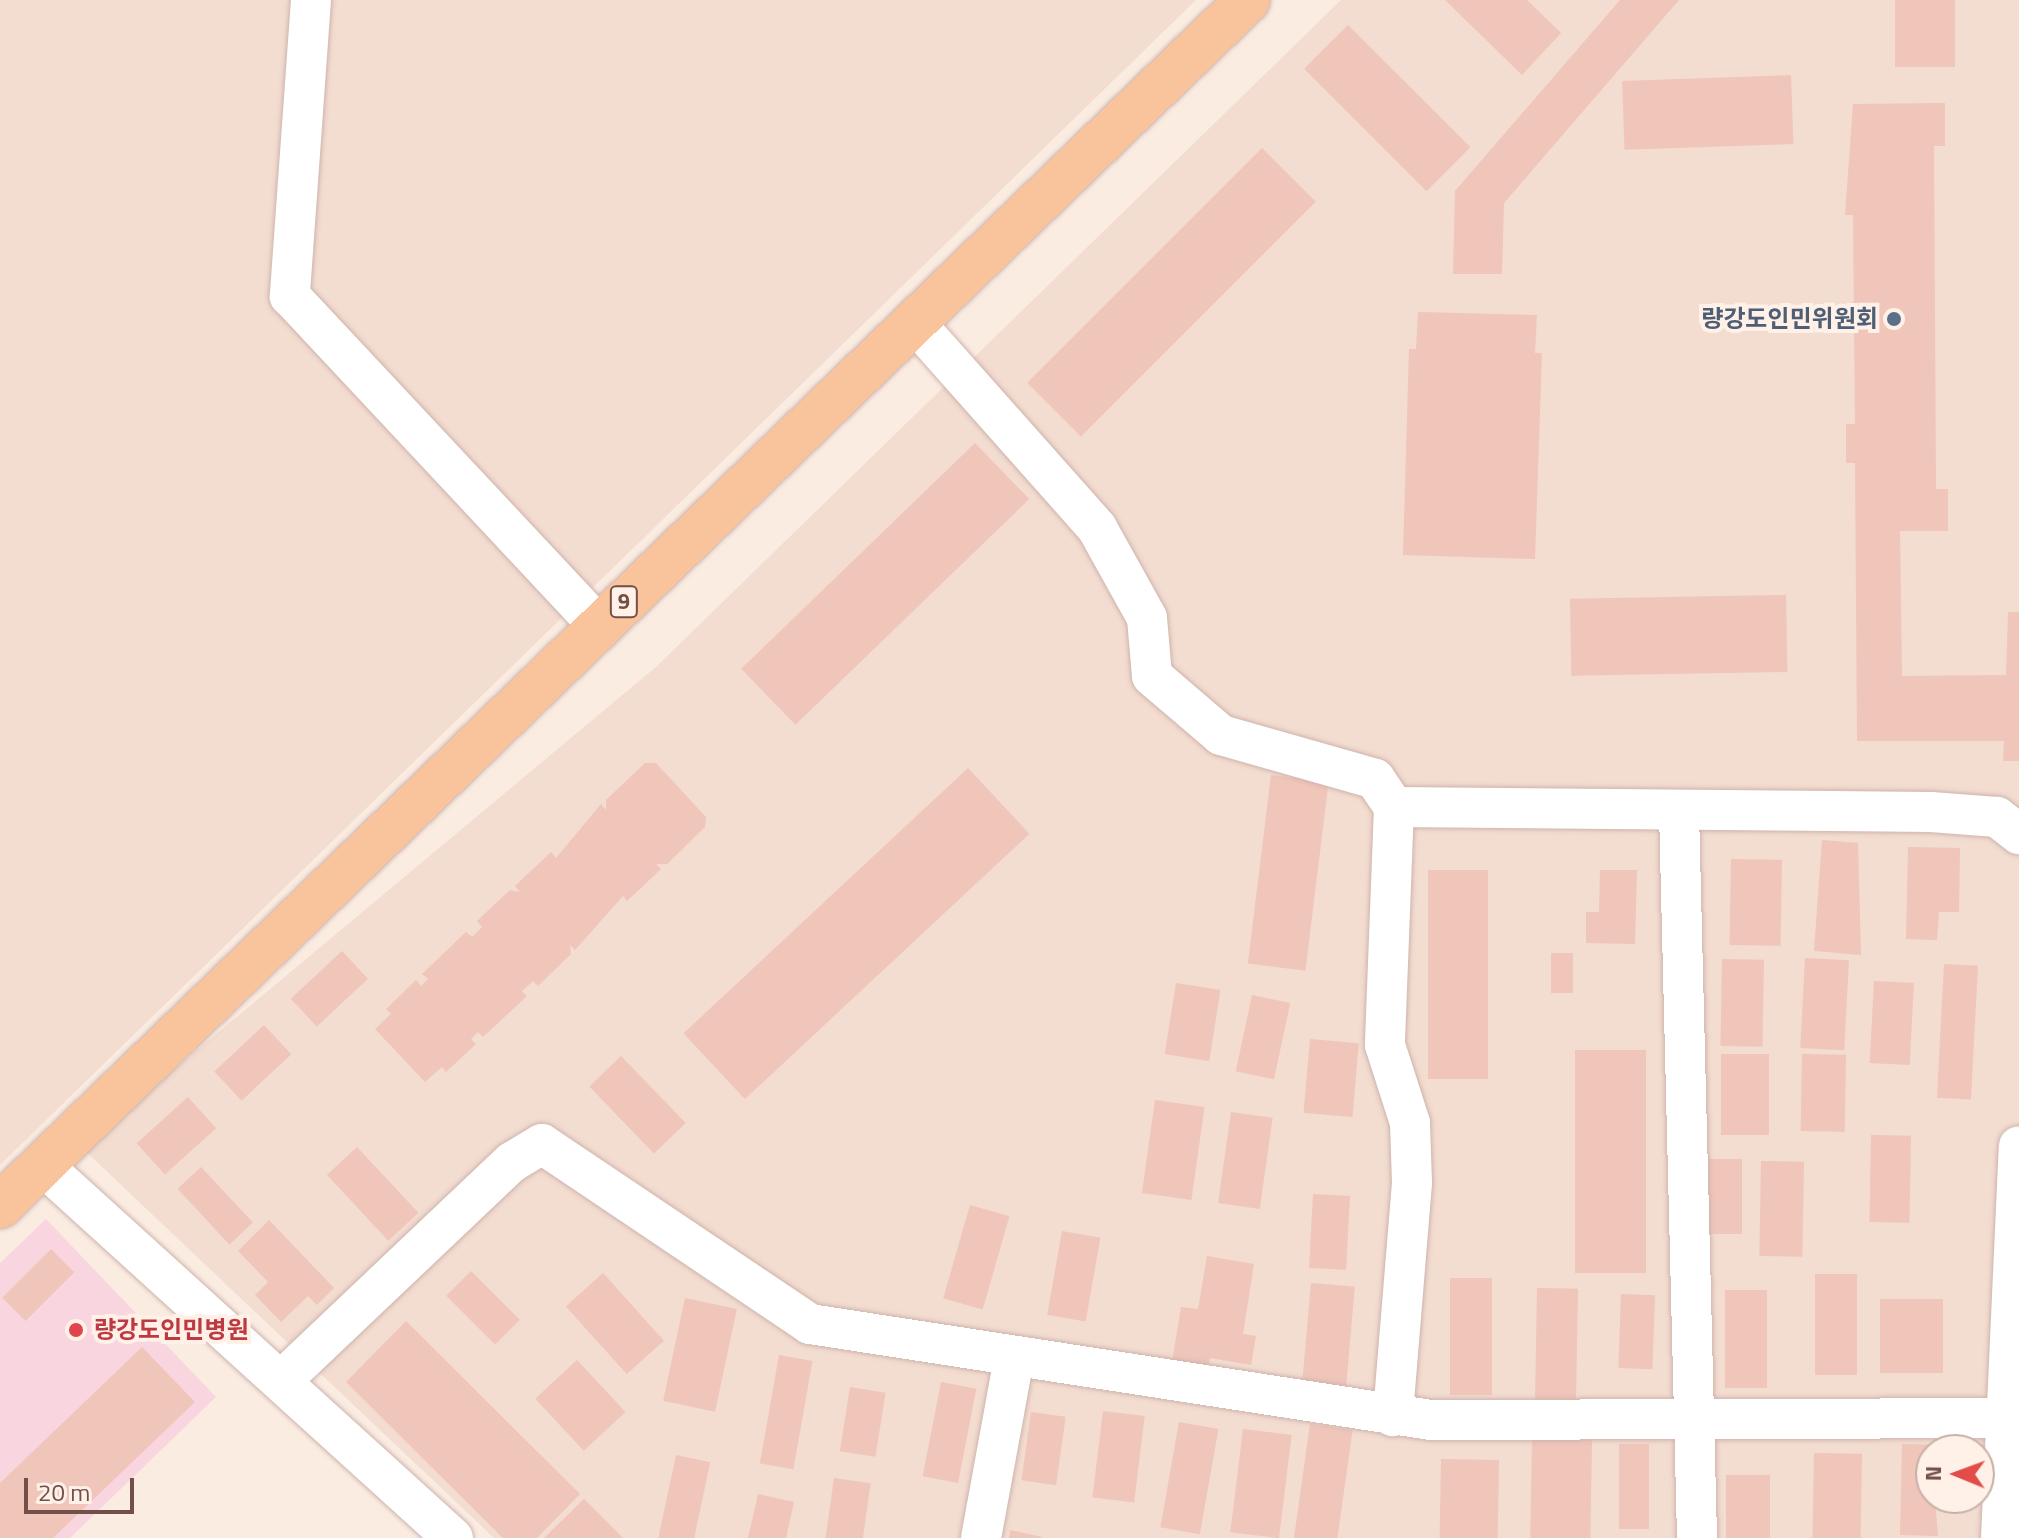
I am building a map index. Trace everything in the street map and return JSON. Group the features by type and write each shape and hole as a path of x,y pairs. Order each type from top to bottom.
{"main road":[{"name":"9","path":"0,1206 1248,0"}],"street":[{"path":"311,0 290,296 599,626"},
{"path":"916,324 1097,528 1147,618 1152,676 1221,735 1375,779 1394,807 1385,1045 1410,1123 1412,1183 1393,1416"},
{"path":"1394,807 1944,813 1997,817 2019,834"},
{"path":"1679,811 1690,1422 1697,1538"},
{"path":"283,1379 512,1162 542,1144 810,1324 1014,1359 1393,1416 1690,1422 2013,1419"},
{"path":"2001,1538 2013,1419 2019,1146"},
{"path":"42,1165 283,1379 453,1538"},
{"path":"981,1538 1014,1359"}],"shaded area":[{"path":"0,0 1196,0 0,1165"},
{"path":"1341,0 2019,0 2019,1538 494,1538 81,1147 657,666"},
{"name":"량강도인민병원","path":"46,1219 216,1397 70,1538 0,1538 0,1263"}],"building":[{"path":"1445,0 1527,0 1561,33 1522,75"},
{"path":"1620,0 1679,0 1504,203 1502,274 1453,274 1455,191"},
{"path":"1895,0 1955,0 1955,67 1895,67"},
{"path":"1348,25 1470,147 1426,191 1304,69"},
{"path":"1791,75 1793,144 1625,150 1622,81"},
{"name":"량강도인민위원회","path":"1945,103 1945,146 1934,146 1936,489 1948,489 1948,531 1900,531 1902,676 2006,675 2008,612 2019,612 2019,761 2003,761 2004,741 1857,741 1855,463 1846,463 1846,424 1855,424 1853,215 1845,215 1853,104"},
{"path":"1262,148 1316,202 1081,436 1027,383"},
{"path":"1418,312 1537,315 1535,353 1542,353 1535,559 1403,555 1409,349 1416,349"},
{"path":"975,443 1029,499 795,725 741,669"},
{"path":"1786,595 1787,672 1571,676 1570,599"},
{"path":"645,763 656,763 706,817 705,827 667,864 656,864 661,869 627,901 623,896 575,950 570,945 571,954 538,986 533,981 522,991 527,996 483,1037 478,1032 471,1039 476,1044 446,1072 442,1067 425,1082 375,1029 391,1014 386,1009 416,980 421,986 428,979 422,974 466,932 472,937 482,927 477,921 510,890 520,892 515,886 551,852 556,858 601,804 606,810 606,800"},
{"path":"968,768 1029,834 745,1099 684,1033"},
{"path":"1271,775 1329,782 1305,971 1248,964"},
{"path":"1822,840 1858,843 1861,955 1814,951"},
{"path":"1908,847 1960,848 1959,912 1939,912 1937,940 1906,939"},
{"path":"1731,859 1782,860 1780,946 1729,945"},
{"path":"1428,870 1488,870 1488,1079 1428,1079"},
{"path":"1600,870 1637,870 1635,944 1586,943 1586,912 1599,912"},
{"path":"342,951 368,979 317,1027 291,999"},
{"path":"1551,953 1573,953 1573,993 1551,993"},
{"path":"1805,958 1849,960 1844,1050 1800,1048"},
{"path":"1722,959 1764,960 1762,1047 1720,1046"},
{"path":"1944,964 1978,966 1971,1100 1937,1098"},
{"path":"1874,981 1914,983 1910,1065 1870,1063"},
{"path":"1176,983 1220,990 1209,1061 1165,1054"},
{"path":"1252,995 1290,1003 1274,1079 1236,1071"},
{"path":"264,1025 291,1054 242,1101 214,1071"},
{"path":"1310,1039 1359,1043 1352,1117 1304,1113"},
{"path":"1575,1050 1646,1050 1646,1273 1575,1273"},
{"path":"1721,1054 1769,1054 1769,1135 1721,1135"},
{"path":"1802,1054 1846,1055 1845,1132 1801,1131"},
{"path":"621,1056 686,1123 654,1153 589,1087"},
{"path":"188,1097 216,1128 165,1174 137,1143"},
{"path":"1155,1100 1205,1107 1191,1200 1142,1193"},
{"path":"1231,1112 1273,1118 1260,1209 1218,1203"},
{"path":"1871,1135 1911,1136 1909,1223 1869,1222"},
{"path":"357,1147 418,1213 388,1241 327,1175"},
{"path":"1700,1159 1742,1159 1742,1234 1700,1234"},
{"path":"1761,1161 1804,1162 1802,1257 1759,1256"},
{"path":"201,1167 253,1223 229,1244 178,1189"},
{"path":"1313,1194 1350,1196 1346,1270 1309,1268"},
{"path":"970,1205 1009,1216 983,1310 943,1298"},
{"path":"269,1220 334,1288 317,1305 308,1296 281,1322 255,1295 268,1282 238,1251"},
{"path":"1062,1231 1100,1238 1086,1321 1047,1315"},
{"path":"51,1249 74,1272 26,1321 2,1298"},
{"path":"1207,1256 1254,1264 1243,1334 1256,1336 1251,1365 1210,1358 1207,1374 1171,1368 1181,1307 1198,1309"},
{"path":"471,1271 520,1320 495,1345 446,1296"},
{"path":"603,1273 664,1341 627,1374 566,1306"},
{"path":"1815,1274 1857,1274 1857,1375 1815,1375"},
{"path":"1450,1278 1492,1278 1492,1395 1450,1395"},
{"path":"1311,1283 1355,1287 1346,1386 1302,1383"},
{"path":"1537,1288 1578,1289 1576,1400 1535,1399"},
{"path":"1725,1290 1767,1290 1767,1388 1725,1388"},
{"path":"1621,1294 1655,1295 1652,1369 1618,1368"},
{"path":"685,1298 737,1309 715,1412 663,1401"},
{"path":"1880,1299 1943,1299 1943,1373 1880,1373"},
{"path":"406,1321 580,1494 537,1538 503,1538 346,1382"},
{"path":"142,1347 195,1402 53,1538 0,1538 0,1483"},
{"path":"779,1355 812,1361 793,1469 760,1463"},
{"path":"577,1360 625,1412 584,1451 535,1399"},
{"path":"941,1382 976,1389 958,1483 923,1476"},
{"path":"850,1387 886,1393 875,1457 840,1451"},
{"path":"1103,1411 1145,1416 1134,1502 1092,1497"},
{"path":"1031,1412 1066,1417 1056,1485 1021,1480"},
{"path":"1179,1422 1218,1429 1200,1534 1160,1527"},
{"path":"1310,1424 1353,1430 1337,1538 1294,1538"},
{"path":"1243,1429 1292,1435 1279,1538 1230,1532"},
{"path":"1532,1439 1592,1440 1590,1538 1530,1538"},
{"path":"1619,1444 1649,1444 1649,1529 1619,1529"},
{"path":"1902,1444 1915,1444 1915,1514 1936,1514 1938,1536 1900,1535"},
{"path":"1814,1453 1862,1454 1861,1538 1813,1538"},
{"path":"676,1455 710,1462 694,1538 658,1538"},
{"path":"1441,1459 1499,1460 1498,1538 1440,1538"},
{"path":"1726,1475 1770,1475 1770,1538 1726,1538"},
{"path":"834,1478 871,1483 863,1538 826,1538"},
{"path":"758,1494 794,1502 786,1538 748,1538"},
{"path":"584,1499 623,1538 544,1538"},
{"path":"1010,1530 1042,1537 1042,1538 1009,1538"}],"place":[{"name":"량강도인민위원회","path":"1894,319"},
{"name":"량강도인민병원","path":"76,1330"}]}
